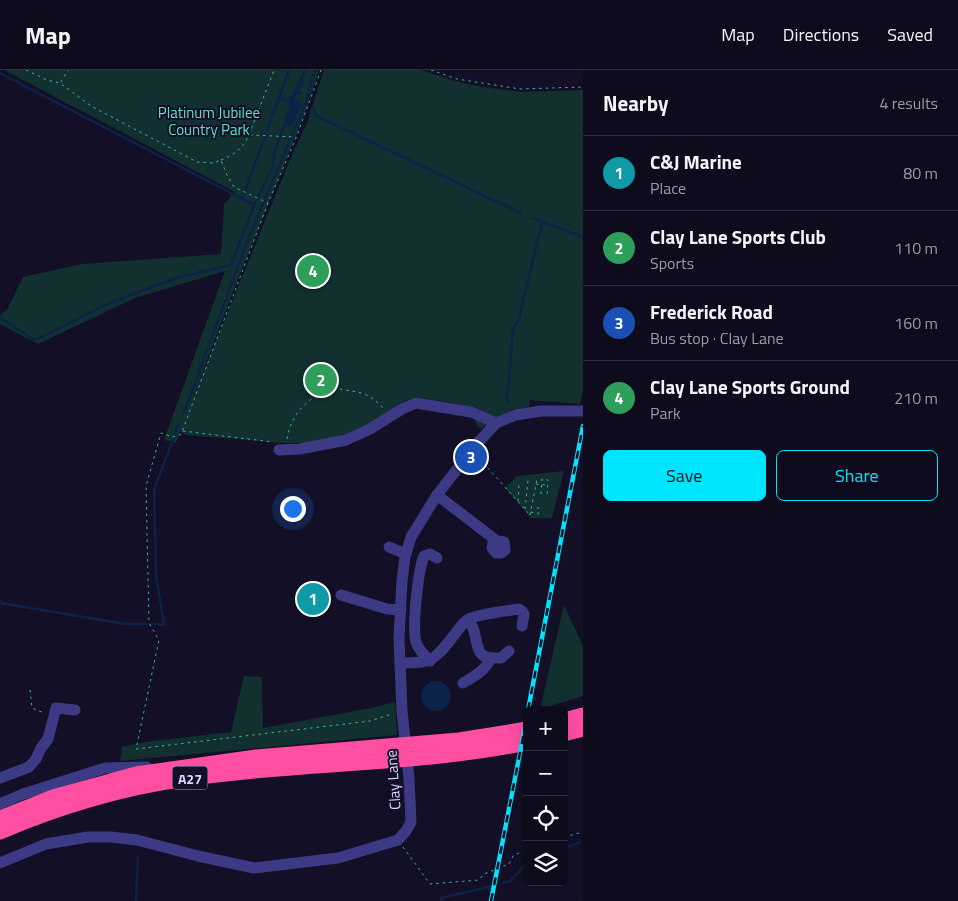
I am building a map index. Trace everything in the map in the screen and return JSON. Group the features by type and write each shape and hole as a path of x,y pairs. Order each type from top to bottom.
{"highway":[{"path":"568,719 583,715"},
{"path":"568,733 583,729"},
{"name":"A27","path":"502,741 523,731"},
{"name":"A27","path":"0,832 56,810 136,788 184,779 502,741 523,743"},
{"name":"A27","path":"0,818 52,798 136,774 256,757 387,754"}],"street":[{"path":"277,446 300,449 346,440 370,429 408,405 416,403 471,412 496,423"},
{"name":"Clay Lane","path":"398,840 411,822 400,663 402,581 411,537 437,495 475,446 496,423 516,415 541,411 583,411"},
{"path":"437,495 497,541"},
{"path":"389,547 406,554"},
{"path":"430,660 419,648 416,638 418,578 424,556 430,554 437,558"},
{"path":"341,595 387,609 401,610"},
{"path":"400,663 424,663 438,655 469,619 519,609 524,614 522,626"},
{"path":"469,619 475,633 478,650 482,656 501,658 509,651"},
{"path":"463,683 473,678 489,663 490,658"},
{"path":"0,778 29,767 36,759 48,739 56,708 75,710"},
{"path":"0,804 32,791 105,768 173,768"},
{"path":"0,863 46,844 88,837 137,840 254,868 338,858 398,840"}],"path":[{"path":"26,70 47,80 60,83 91,106 197,162 221,160 239,151 249,135 274,70"},
{"path":"60,83 68,70"},
{"path":"321,70 296,138 267,203 182,431 180,435 173,437 161,433 146,486 149,623 159,640 136,749 370,721 402,711"},
{"path":"431,70 457,79 520,89 583,87"},
{"path":"249,135 296,138"},
{"path":"221,160 234,187 267,203"},
{"path":"334,386 339,390 366,395 380,404 391,416"},
{"path":"182,431 277,446"},
{"path":"475,446 476,454 530,516 537,480"},
{"path":"525,510 528,480"},
{"path":"541,494 542,480 548,480 546,496"},
{"path":"536,484 548,486"},
{"path":"518,501 519,485"},
{"path":"531,512 538,514 538,508 532,507"},
{"path":"30,690 32,708 54,715"},
{"path":"568,836 583,832"},
{"path":"398,840 430,884 479,880 484,874 509,864 513,856 523,851"}],"green space":[{"name":"Platinum Jubilee Country Park","path":"4,70 319,70 304,115 235,286 192,400 289,162 307,123 324,70 421,70 455,81 521,92 583,90 583,390 580,404 530,400 529,407 512,410 480,429 475,422 483,414 474,408 416,397 393,408 369,426 343,437 313,443 284,443 185,435 180,431 176,443 164,440 225,271 135,298 38,344 0,324 0,315 7,310 23,277 82,264 221,254 224,204 235,192"},
{"path":"564,471 552,518 531,518 505,488 517,476"},
{"path":"564,605 583,646 583,696 550,706 541,706"},
{"path":"244,676 262,677 263,728 395,702 397,735 120,761 122,747 145,742 231,732"}],"water":[{"path":"300,78 304,80 300,89 302,95 295,95 290,101 292,104 298,98 302,103 292,126 284,126 291,110 289,104 279,99 280,96 288,98 294,92"},
{"path":"436,681 447,685 451,696 447,707 436,711 425,707 421,696 425,685"}],"waterway":[{"path":"242,199 289,70"},
{"path":"301,80 305,70"},
{"path":"184,413 245,247 306,102 315,70"},
{"path":"0,73 254,205"},
{"path":"0,318 35,340 107,304 179,277 231,265 254,205 273,166 274,154 296,92"},
{"path":"312,108 317,116 521,213"},
{"path":"533,218 583,237"},
{"path":"507,402 513,329 519,319 542,222"},
{"path":"154,624 164,625 156,575 154,490 179,424"},
{"path":"0,600 1,603 125,624 146,624"},
{"path":"568,847 581,842"},
{"path":"136,901 138,857"},
{"path":"503,883 510,881 523,867"},
{"path":"442,901 441,898 493,886"}],"railway":[{"path":"529,706 583,426"},
{"path":"491,901 523,737"}],"place":[{"name":"Clay Lane Sports Ground","path":"313,271"},
{"name":"Clay Lane Sports Club","path":"321,380"},
{"name":"Frederick Road","path":"471,457"},
{"name":"C&J Marine","path":"313,599"}]}
